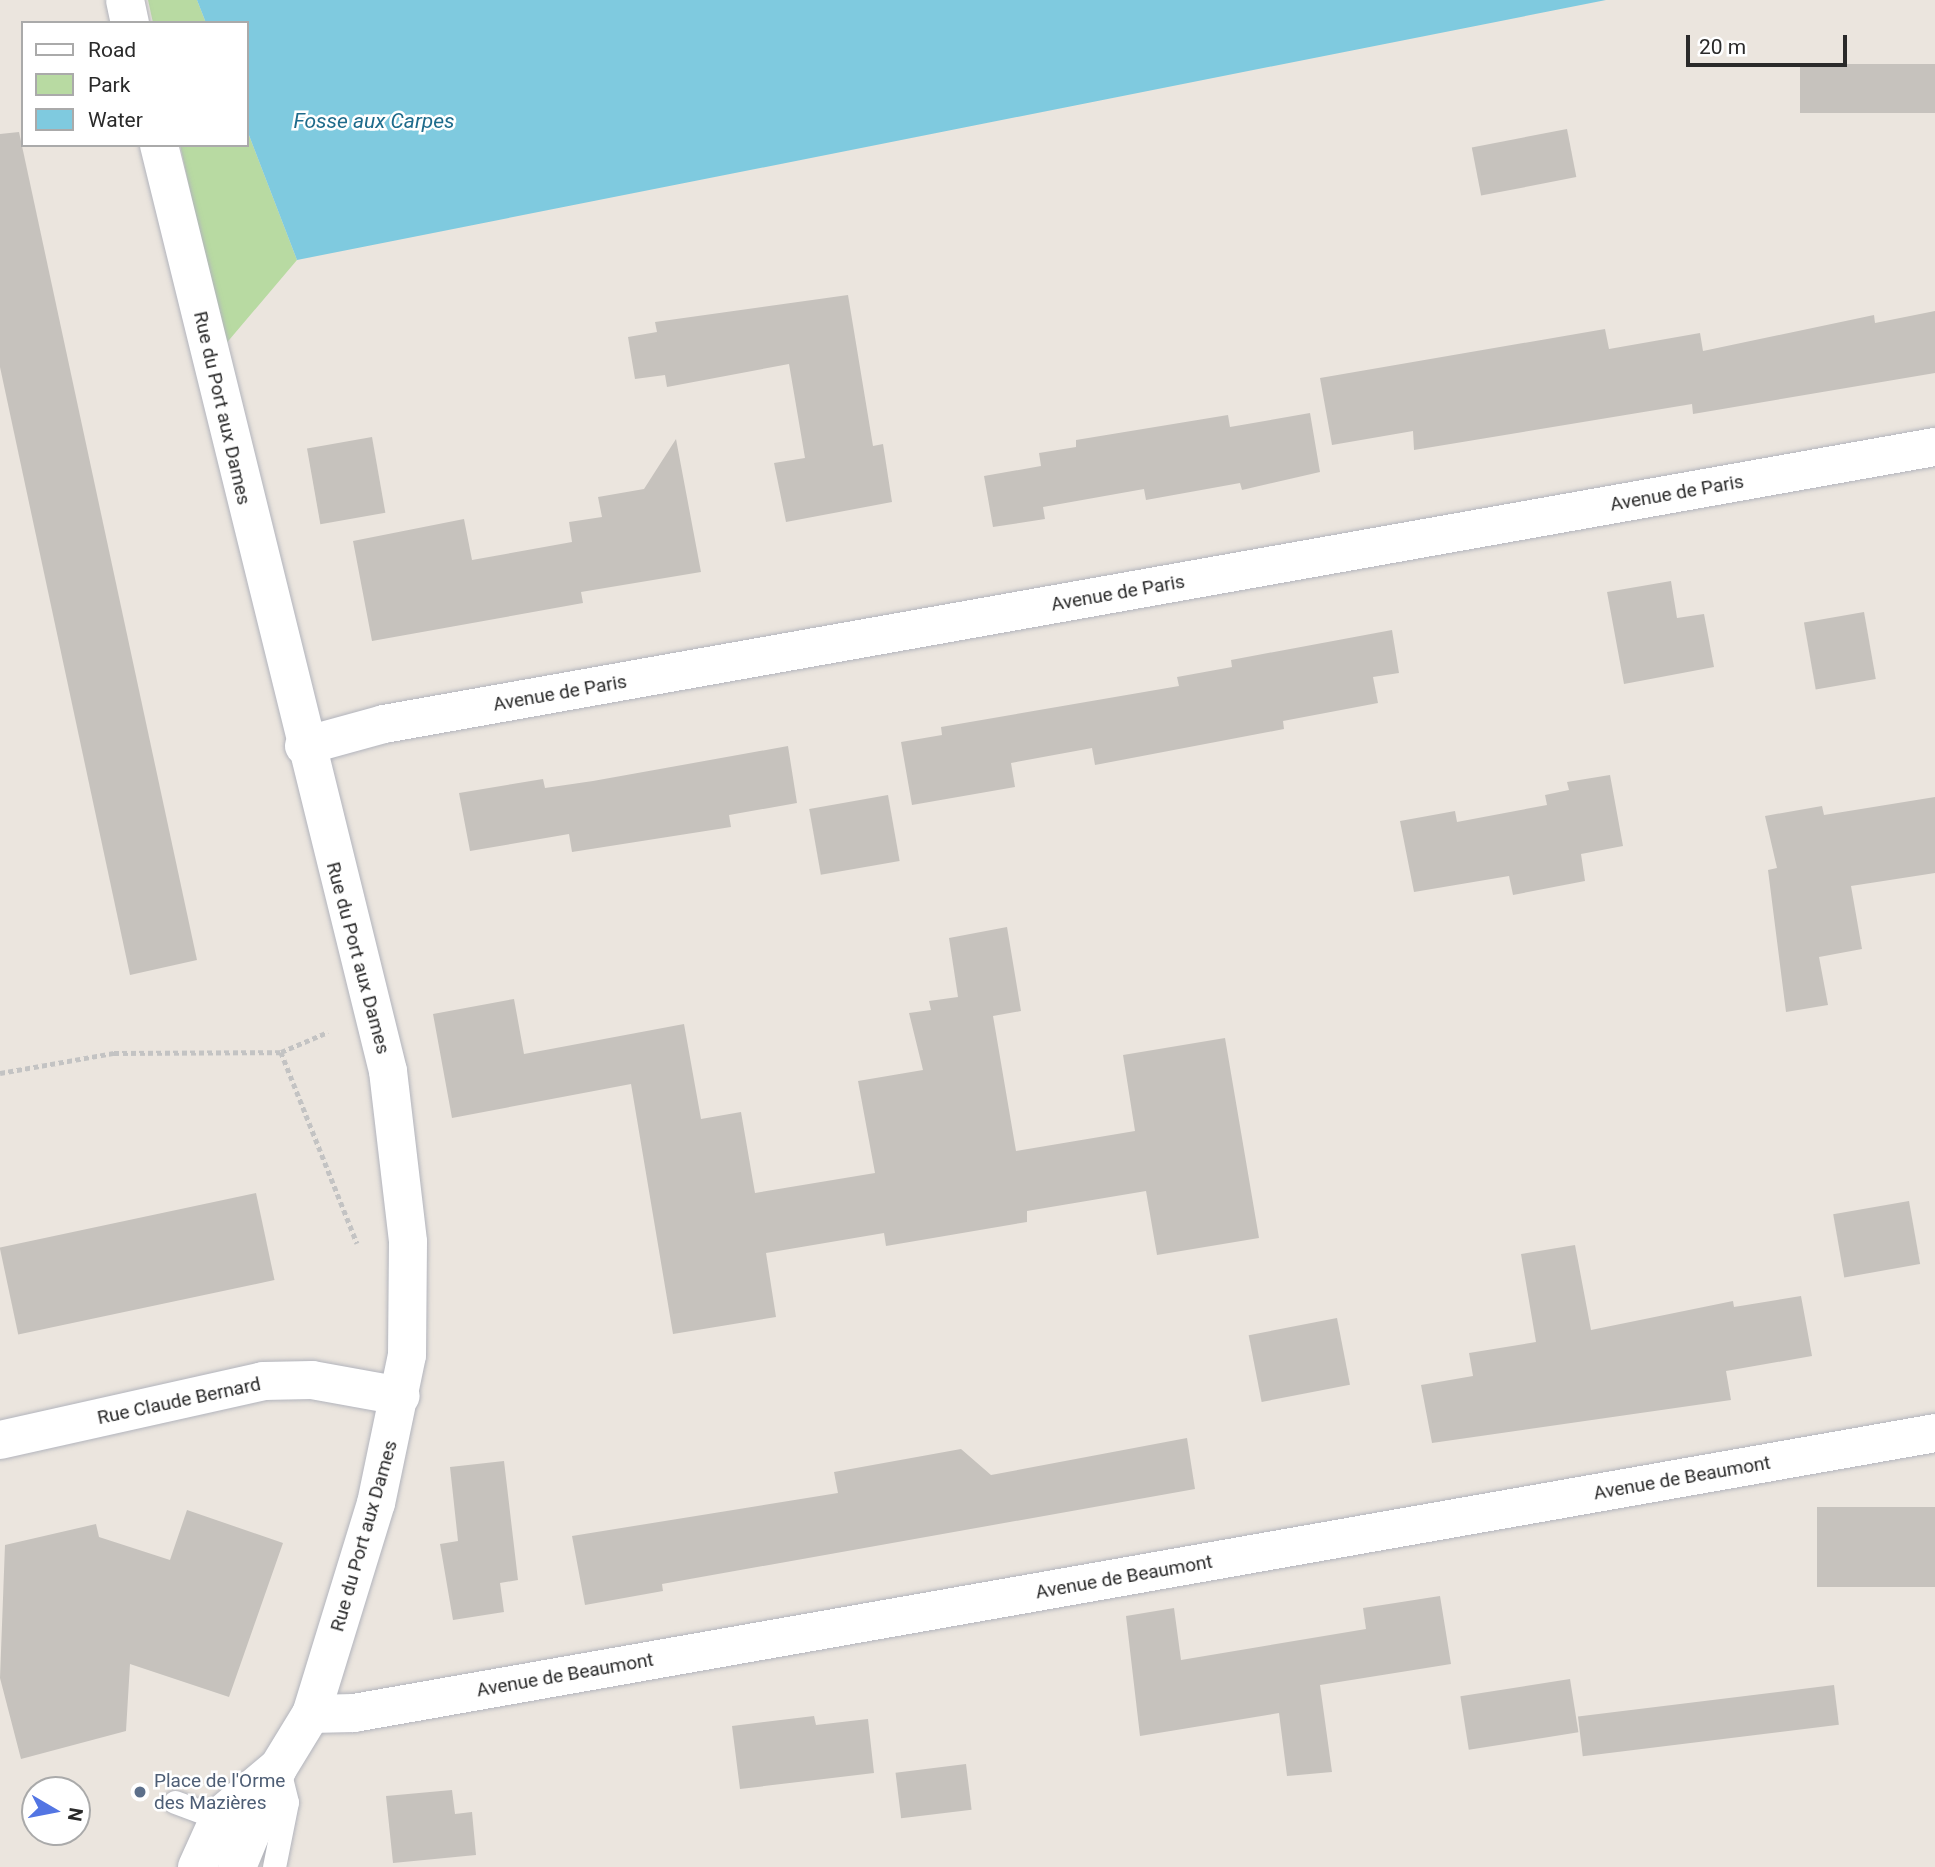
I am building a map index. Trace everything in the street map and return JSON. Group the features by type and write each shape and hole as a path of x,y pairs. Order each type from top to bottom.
{"street":[{"path":"125,0 130,21"},
{"name":"Rue du Port aux Dames","path":"159,147 304,746 370,1005 396,1119 407,1229 401,1396 312,1714 236,1839 197,1867"},
{"name":"Avenue de Paris","path":"304,746 384,724 1935,447"},
{"name":"Rue Claude Bernard","path":"0,1440 263,1381 312,1380 401,1396"},
{"name":"Avenue de Beaumont","path":"312,1714 354,1713 1935,1433"}],"lane":[{"path":"274,1867 287,1802 278,1768"},
{"path":"175,1802 236,1839"}],"path":[{"path":"0,1073 114,1053 281,1052 370,1005"},
{"path":"281,1052 360,1249"}],"green space":[{"path":"148,0 197,0 205,21 153,21"},
{"path":"248,133 297,260 224,346 180,147 248,147"}],"water":[{"name":"Fosse aux Carpes","path":"197,0 1606,0 297,260 248,133 248,21 205,21"}],"building":[{"path":"1800,64 1935,64 1935,113 1800,113"},
{"path":"1567,129 1576,177 1481,196 1472,148"},
{"path":"19,132 197,960 130,975 0,367 0,134"},
{"path":"848,295 873,446 883,444 892,502 786,522 774,463 805,458 789,364 667,387 665,375 635,379 628,337 657,332 655,322"},
{"path":"1935,311 1935,373 1693,414 1692,404 1414,450 1413,431 1332,445 1320,378 1605,329 1609,349 1700,333 1703,351 1874,315 1875,323"},
{"path":"1310,413 1320,472 1242,490 1240,483 1146,500 1144,489 1043,507 1045,519 993,527 984,476 1041,466 1039,453 1076,447 1076,440 1228,415 1230,427"},
{"path":"372,437 385,513 320,524 307,448"},
{"path":"676,439 701,572 581,592 583,603 372,641 353,541 464,519 472,560 572,542 569,522 602,517 598,497 644,489"},
{"path":"1671,581 1677,618 1704,614 1714,667 1624,684 1607,592"},
{"path":"1864,612 1876,679 1816,690 1804,623"},
{"path":"1392,630 1399,673 1373,677 1378,703 1283,721 1284,729 1095,765 1092,748 1011,763 1015,787 912,805 901,742 942,735 941,727 1179,686 1177,677 1232,667 1231,660"},
{"path":"788,746 797,803 729,815 731,827 572,852 569,834 470,851 459,793 543,779 545,788"},
{"path":"1610,775 1623,846 1581,854 1585,881 1513,895 1509,876 1414,892 1400,821 1455,811 1457,822 1547,805 1545,795 1569,790 1567,782"},
{"path":"888,795 900,861 821,875 809,809"},
{"path":"1935,797 1935,873 1851,886 1862,949 1819,957 1828,1005 1786,1012 1768,870 1777,868 1765,816 1822,806 1824,815"},
{"path":"1007,927 1021,1011 993,1016 1016,1151 1135,1131 1123,1055 1225,1038 1259,1238 1157,1255 1146,1191 1027,1211 1027,1222 886,1246 884,1233 766,1253 776,1317 673,1334 631,1084 452,1118 433,1014 514,999 524,1054 684,1024 701,1119 741,1112 755,1193 875,1173 858,1081 923,1070 909,1013 931,1010 929,1001 958,997 949,938"},
{"path":"256,1193 275,1280 18,1335 0,1247"},
{"path":"1909,1201 1920,1264 1844,1277 1833,1214"},
{"path":"1575,1245 1591,1330 1733,1301 1734,1307 1801,1296 1812,1356 1726,1371 1731,1400 1432,1443 1421,1385 1473,1376 1469,1353 1536,1342 1521,1254"},
{"path":"1337,1318 1350,1385 1262,1402 1249,1335"},
{"path":"1187,1438 1195,1489 662,1584 663,1591 585,1605 572,1536 838,1493 834,1472 961,1449 991,1475"},
{"path":"504,1461 518,1580 500,1583 504,1612 453,1620 440,1544 458,1541 450,1467"},
{"path":"1817,1507 1935,1507 1935,1587 1817,1587"},
{"path":"187,1510 283,1543 229,1697 130,1664 126,1731 21,1759 0,1678 5,1545 96,1524 99,1537 170,1560"},
{"path":"1440,1596 1451,1664 1320,1685 1332,1772 1287,1776 1279,1713 1140,1736 1126,1616 1174,1608 1181,1660 1366,1629 1363,1608"},
{"path":"1570,1679 1578,1732 1469,1750 1460,1696"},
{"path":"1834,1685 1839,1725 1583,1756 1578,1716"},
{"path":"814,1716 816,1725 868,1719 874,1773 740,1789 732,1726"},
{"path":"966,1764 972,1810 901,1818 896,1773"},
{"path":"452,1790 455,1814 472,1812 476,1855 393,1863 386,1796"}],"place":[{"name":"Place de l'Orme des Mazières","path":"140,1792"}]}
